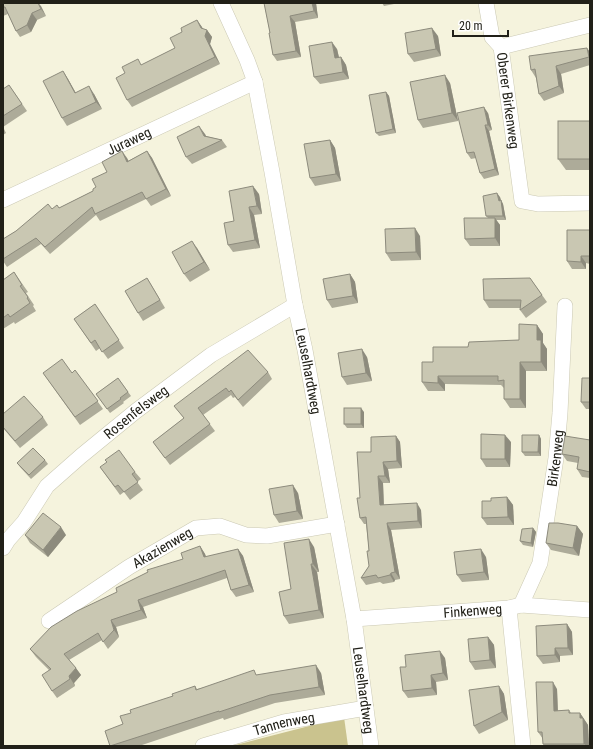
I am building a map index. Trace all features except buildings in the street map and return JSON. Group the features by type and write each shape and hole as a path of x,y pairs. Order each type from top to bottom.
{"street":[{"name":"Leuselhardtweg","path":"221,3 247,60 255,82 354,619 371,746"},
{"name":"Oberer Birkenweg","path":"486,3 492,37 501,47 522,201 538,204 590,203"},
{"path":"501,47 590,25"},
{"name":"Juraweg","path":"3,200 255,82"},
{"name":"Rosenfelsweg","path":"3,548 24,522 47,486 81,456 136,411 211,355 295,305"},
{"name":"Birkenweg","path":"515,606 540,563 556,458 560,413 565,306"},
{"name":"Akazienweg","path":"49,621 128,567 196,528 220,526 246,535 266,536 337,524"},
{"path":"515,606 523,746"},
{"name":"Finkenweg","path":"354,619 515,606 590,610"},
{"name":"Tannenweg","path":"203,746 284,722 366,708"}],"shaded area":[{"path":"344,717 348,746 232,746"}]}
